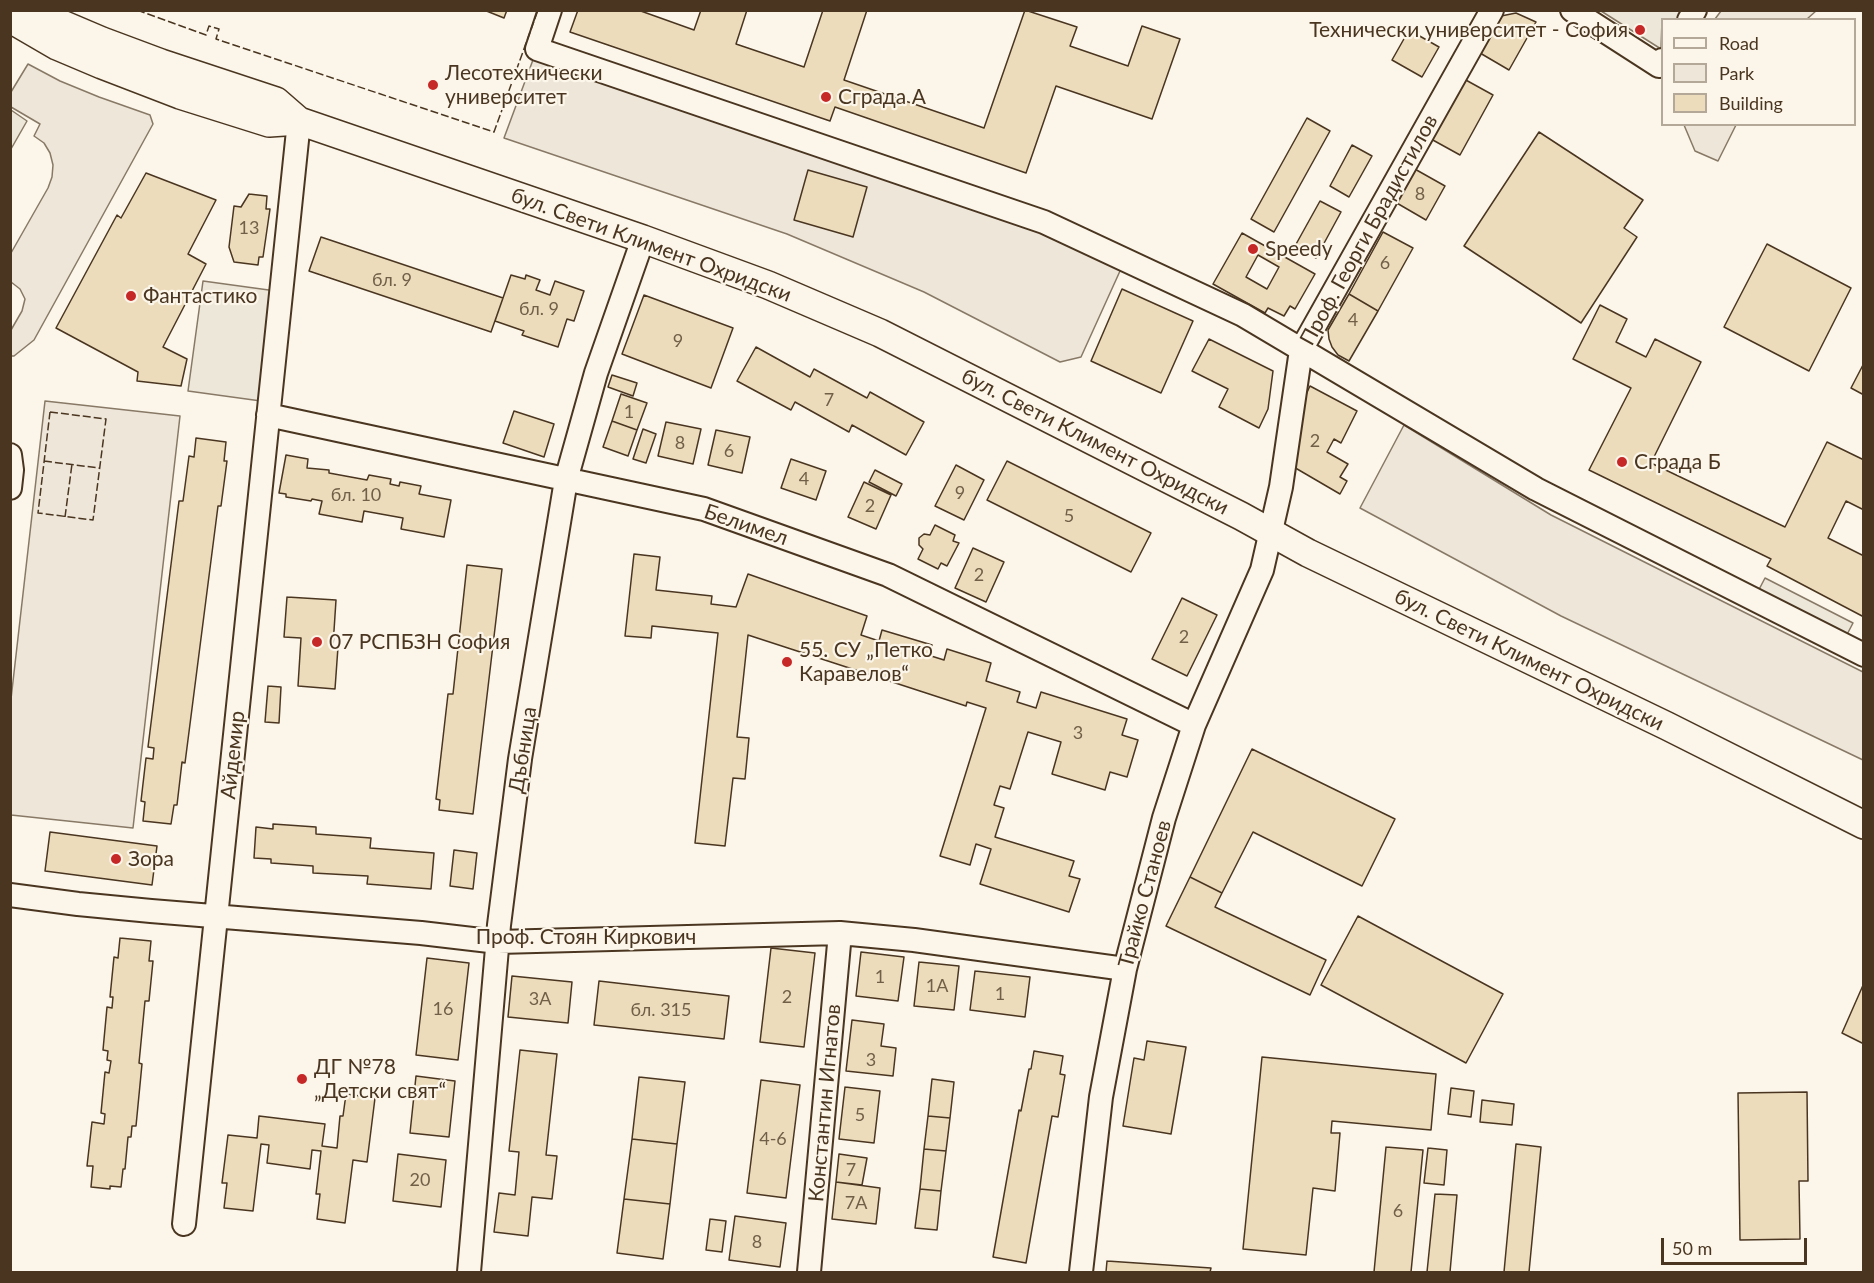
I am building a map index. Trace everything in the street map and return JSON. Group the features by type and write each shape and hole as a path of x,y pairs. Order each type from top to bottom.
{"main road":[{"name":"бул. Свети Климент Охридски","path":"29,10 102,42 276,101 299,121 643,239 768,285 880,333 1308,554 1667,726 1863,825"},
{"name":"бул. Свети Климент Охридски","path":"10,17 57,46 102,66 180,95 269,123 299,121"}],"street":[{"path":"550,10 537,49 1044,222 1243,315 1536,489 1863,655"},
{"name":"Проф. Георги Брадистилов","path":"1271,533 1281,487 1301,350 1492,10"},
{"path":"1572,10 1659,66 1661,62"},
{"name":"Айдемир","path":"184,1224 299,121"},
{"name":"Дъбница","path":"469,1272 498,942 520,759 566,480 596,373 643,239"},
{"name":"Белимел","path":"268,415 704,509 888,574 1194,725"},
{"path":"10,455 12,470 10,488"},
{"name":"Трайко Станоев","path":"1081,1272 1101,1098 1125,969 1164,818 1194,725 1262,570 1271,533"},
{"name":"Проф. Стоян Киркович","path":"10,895 78,904 422,933 498,942 840,933 915,940 1125,969"},
{"name":"Константин Игнатов","path":"809,1272 840,933"}],"green space":[{"path":"1721,10 1816,11 1808,18 1716,18"},
{"path":"537,49 1125,260 1081,357 1060,362 924,292 787,234 504,138"},
{"path":"28,64 60,81 150,115 153,124 34,340 11,356 11,330 22,311 25,299 20,289 11,282 11,253 48,188 53,165 44,143 34,136 40,124 11,107 11,92"},
{"path":"1684,126 1736,126 1718,161 1695,151"},
{"path":"45,401 180,416 133,828 11,815 11,699"},
{"path":"1404,425 1551,515 1863,672 1863,760 1561,616 1360,508"}],"shaded area":[{"name":"Технически университет - София","path":"1601,11 1686,11 1681,18 1661,18 1661,49"},
{"path":"11,110 27,121 11,149"},
{"path":"203,281 276,291 261,401 188,391"},
{"path":"1765,578 1853,623 1842,644 1754,599"}],"building":[{"path":"484,10 507,10 504,18"},
{"name":"Сграда А","path":"578,10 638,10 694,30 701,10 747,10 736,44 804,67 823,10 867,10 844,80 984,128 1025,10 1077,27 1070,46 1128,66 1142,26 1180,39 1152,119 1056,86 1026,173 835,107 830,121 570,32"},
{"path":"1516,13 1536,22 1509,70 1480,53 1501,16"},
{"path":"1409,30 1439,47 1422,77 1392,60"},
{"path":"1464,79 1493,95 1460,155 1431,139"},
{"path":"1307,118 1330,131 1274,232 1251,219"},
{"path":"1539,132 1643,200 1624,228 1637,237 1581,323 1464,246"},
{"path":"1352,145 1372,156 1349,197 1330,186"},
{"path":"1413,168 1445,186 1426,220 1395,202"},
{"path":"808,170 867,187 853,237 794,220"},
{"name":"Фантастико","path":"146,173 216,200 188,254 206,264 163,347 187,359 181,386 137,381 138,372 56,328 117,215 121,218"},
{"path":"249,194 267,196 266,209 270,209 263,257 259,257 258,265 234,262 229,247 234,206 241,207"},
{"path":"1320,201 1341,212 1316,258 1295,246"},
{"path":"1383,232 1413,248 1378,311 1349,294"},
{"path":"1242,233 1315,274 1295,309 1290,306 1284,316 1268,308 1265,313 1213,284","holes":["1258,255 1279,267 1267,289 1246,277"]},
{"path":"321,237 503,298 491,332 309,271"},
{"path":"1767,244 1851,288 1809,371 1724,327"},
{"path":"511,275 525,279 526,275 540,280 536,290 550,295 555,281 584,291 574,321 567,319 558,347 522,335 524,331 495,321"},
{"path":"1122,289 1193,321 1161,393 1091,361"},
{"path":"1349,294 1378,311 1349,361 1338,355 1332,347 1328,330"},
{"path":"644,295 733,328 711,388 622,354"},
{"name":"Сграда Б","path":"1600,305 1627,319 1616,342 1646,357 1655,339 1701,362 1651,463 1785,527 1827,442 1864,460 1864,510 1846,501 1828,538 1864,556 1864,617 1767,566 1771,559 1589,470 1631,388 1573,359"},
{"path":"1209,339 1273,371 1268,409 1259,428 1219,407 1228,389 1192,371"},
{"path":"756,347 810,377 814,369 867,398 870,392 924,422 906,455 852,425 849,432 795,402 791,410 737,381"},
{"path":"1864,363 1864,395 1851,388"},
{"path":"612,375 637,383 633,396 608,387"},
{"path":"1310,386 1357,411 1341,443 1334,439 1327,452 1348,464 1340,477 1347,481 1340,494 1292,466 1298,453 1298,411"},
{"path":"621,394 647,403 637,430 612,421"},
{"path":"514,411 554,424 544,457 503,443"},
{"path":"612,421 637,430 628,456 603,447"},
{"path":"666,422 701,429 693,464 658,456"},
{"path":"643,429 656,434 646,463 633,459"},
{"path":"716,430 750,437 742,473 708,465"},
{"path":"196,438 226,442 224,461 227,461 221,506 218,506 185,763 182,762 177,805 174,805 171,824 143,821 145,802 141,801 146,758 153,759 154,748 148,747 179,501 183,501 189,456 194,457"},
{"path":"286,455 308,459 307,468 329,470 329,473 367,480 369,475 391,479 390,484 399,486 400,482 421,486 419,494 451,500 444,537 401,529 403,518 364,511 362,522 319,514 322,501 286,497 286,494 279,493"},
{"path":"791,459 826,471 816,500 781,488"},
{"path":"1007,461 1151,533 1131,572 987,500"},
{"path":"956,465 984,480 964,520 935,506"},
{"path":"875,470 902,484 896,496 869,482"},
{"path":"864,482 891,495 876,529 848,517"},
{"path":"935,525 955,535 953,541 959,543 947,566 941,563 938,569 918,559 923,549 919,545 919,538 924,534 930,535"},
{"path":"973,548 1004,562 986,602 955,588"},
{"path":"634,554 660,557 656,590 712,596 711,604 736,607 748,574 867,616 861,635 879,641 882,630 932,645 928,655 944,660 947,649 991,663 986,681 1020,692 1017,702 1036,708 1041,692 1127,719 1122,735 1138,740 1127,777 1110,772 1105,790 1052,774 1061,742 1028,732 1010,789 1000,786 994,805 1004,808 995,837 1074,861 1069,876 1080,879 1069,912 980,884 991,849 976,844 970,865 940,856 986,708 967,702 966,706 748,635 737,737 749,738 745,779 733,778 725,846 695,843 718,633 652,626 651,638 625,636"},
{"path":"467,565 502,569 473,814 439,810 440,800 436,799 448,694 453,694"},
{"name":"07 РСПБЗН София","path":"287,597 336,600 333,646 338,647 335,689 298,686 301,638 284,637"},
{"path":"1182,598 1217,615 1187,676 1152,659"},
{"path":"268,686 281,687 279,723 265,722"},
{"path":"1252,749 1395,819 1362,886 1253,832 1222,893 1190,877"},
{"path":"273,824 316,827 316,834 371,838 370,848 434,853 431,889 367,884 368,876 313,873 313,866 271,863 271,859 254,858 256,827 273,829"},
{"path":"50,832 157,846 152,885 45,871"},
{"path":"454,850 477,853 473,889 450,886"},
{"path":"1190,877 1222,893 1215,907 1326,960 1310,995 1166,926"},
{"path":"1358,916 1503,994 1466,1063 1321,985"},
{"path":"120,938 151,941 149,961 153,961 149,1001 145,1001 136,1126 132,1126 131,1137 128,1137 121,1187 110,1186 110,1189 91,1187 93,1166 87,1166 92,1122 104,1124 105,1114 101,1113 105,1072 109,1073 111,1061 107,1060 108,1051 103,1050 107,1007 112,1008 113,997 110,997 114,957 118,958"},
{"path":"771,948 815,953 804,1047 760,1042"},
{"path":"861,952 904,957 898,1001 856,996"},
{"path":"427,958 469,963 458,1060 416,1055"},
{"path":"919,962 959,966 954,1010 914,1006"},
{"path":"975,971 1030,977 1025,1017 970,1010"},
{"path":"512,976 572,982 568,1023 508,1017"},
{"path":"599,981 729,996 724,1039 594,1025"},
{"path":"1864,983 1864,1044 1842,1033"},
{"path":"852,1020 884,1024 881,1046 896,1048 893,1076 846,1071"},
{"path":"1147,1041 1186,1047 1171,1134 1123,1126 1134,1058 1144,1060"},
{"path":"520,1050 557,1054 546,1155 557,1156 552,1199 532,1197 528,1236 494,1232 499,1193 515,1195 519,1152 509,1151"},
{"path":"1034,1051 1063,1056 1060,1074 1065,1075 1058,1117 1052,1116 1026,1263 993,1257 1019,1110 1021,1111"},
{"path":"1262,1057 1436,1074 1431,1130 1332,1121 1331,1133 1340,1133 1335,1191 1313,1188 1306,1255 1243,1249"},
{"path":"416,1076 455,1081 449,1137 410,1133"},
{"path":"639,1077 685,1082 677,1144 632,1139"},
{"path":"932,1079 954,1082 950,1118 928,1116"},
{"path":"761,1080 800,1085 786,1198 747,1193"},
{"path":"845,1087 880,1091 874,1143 839,1139"},
{"path":"1451,1088 1474,1091 1471,1117 1448,1114"},
{"path":"1807,1092 1808,1181 1799,1181 1800,1239 1740,1240 1738,1093"},
{"path":"346,1094 375,1098 367,1162 353,1160 345,1223 317,1219 320,1194 316,1194 321,1151 312,1150 310,1169 267,1163 269,1145 261,1144 253,1211 224,1208 227,1183 222,1183 228,1135 257,1138 259,1116 325,1124 322,1146 337,1148 340,1116 343,1116"},
{"path":"1482,1100 1514,1104 1512,1125 1480,1122"},
{"path":"928,1116 950,1118 946,1151 924,1149"},
{"path":"632,1139 677,1144 670,1204 624,1199"},
{"path":"1516,1144 1541,1147 1529,1272 1504,1272"},
{"path":"1386,1147 1423,1150 1411,1272 1374,1272"},
{"path":"1428,1148 1447,1150 1444,1185 1424,1183"},
{"path":"924,1149 946,1151 941,1191 920,1189"},
{"path":"398,1154 446,1160 441,1207 393,1201"},
{"path":"839,1154 867,1158 862,1185 836,1182"},
{"path":"836,1182 880,1188 876,1224 832,1219"},
{"path":"920,1189 941,1191 937,1230 915,1228"},
{"path":"1435,1194 1457,1195 1450,1272 1427,1272"},
{"path":"624,1199 670,1204 663,1259 617,1253"},
{"path":"735,1216 786,1223 780,1267 729,1260"},
{"path":"710,1219 726,1221 722,1252 706,1250"},
{"path":"1107,1261 1211,1268 1210,1272 1106,1272"}],"fence":[{"path":"137,10 206,35 209,26 219,29 216,39 494,132 538,10"},
{"path":"50,412 106,419 93,520 38,513 50,412"},
{"path":"44,461 99,468"},
{"path":"65,517 72,464"}],"place":[{"name":"Технически университет - София","path":"1640,30"},
{"name":"Лесотехнически университет","path":"433,85"},
{"name":"Сграда А","path":"826,97"},
{"name":"Speedy","path":"1253,249"},
{"name":"Фантастико","path":"131,296"},
{"name":"Сграда Б","path":"1622,462"},
{"name":"07 РСПБЗН София","path":"317,642"},
{"name":"55. СУ „Петко Каравелов“","path":"787,662"},
{"name":"Зора","path":"116,859"},
{"name":"ДГ №78 „Детски свят“","path":"302,1079"}]}
